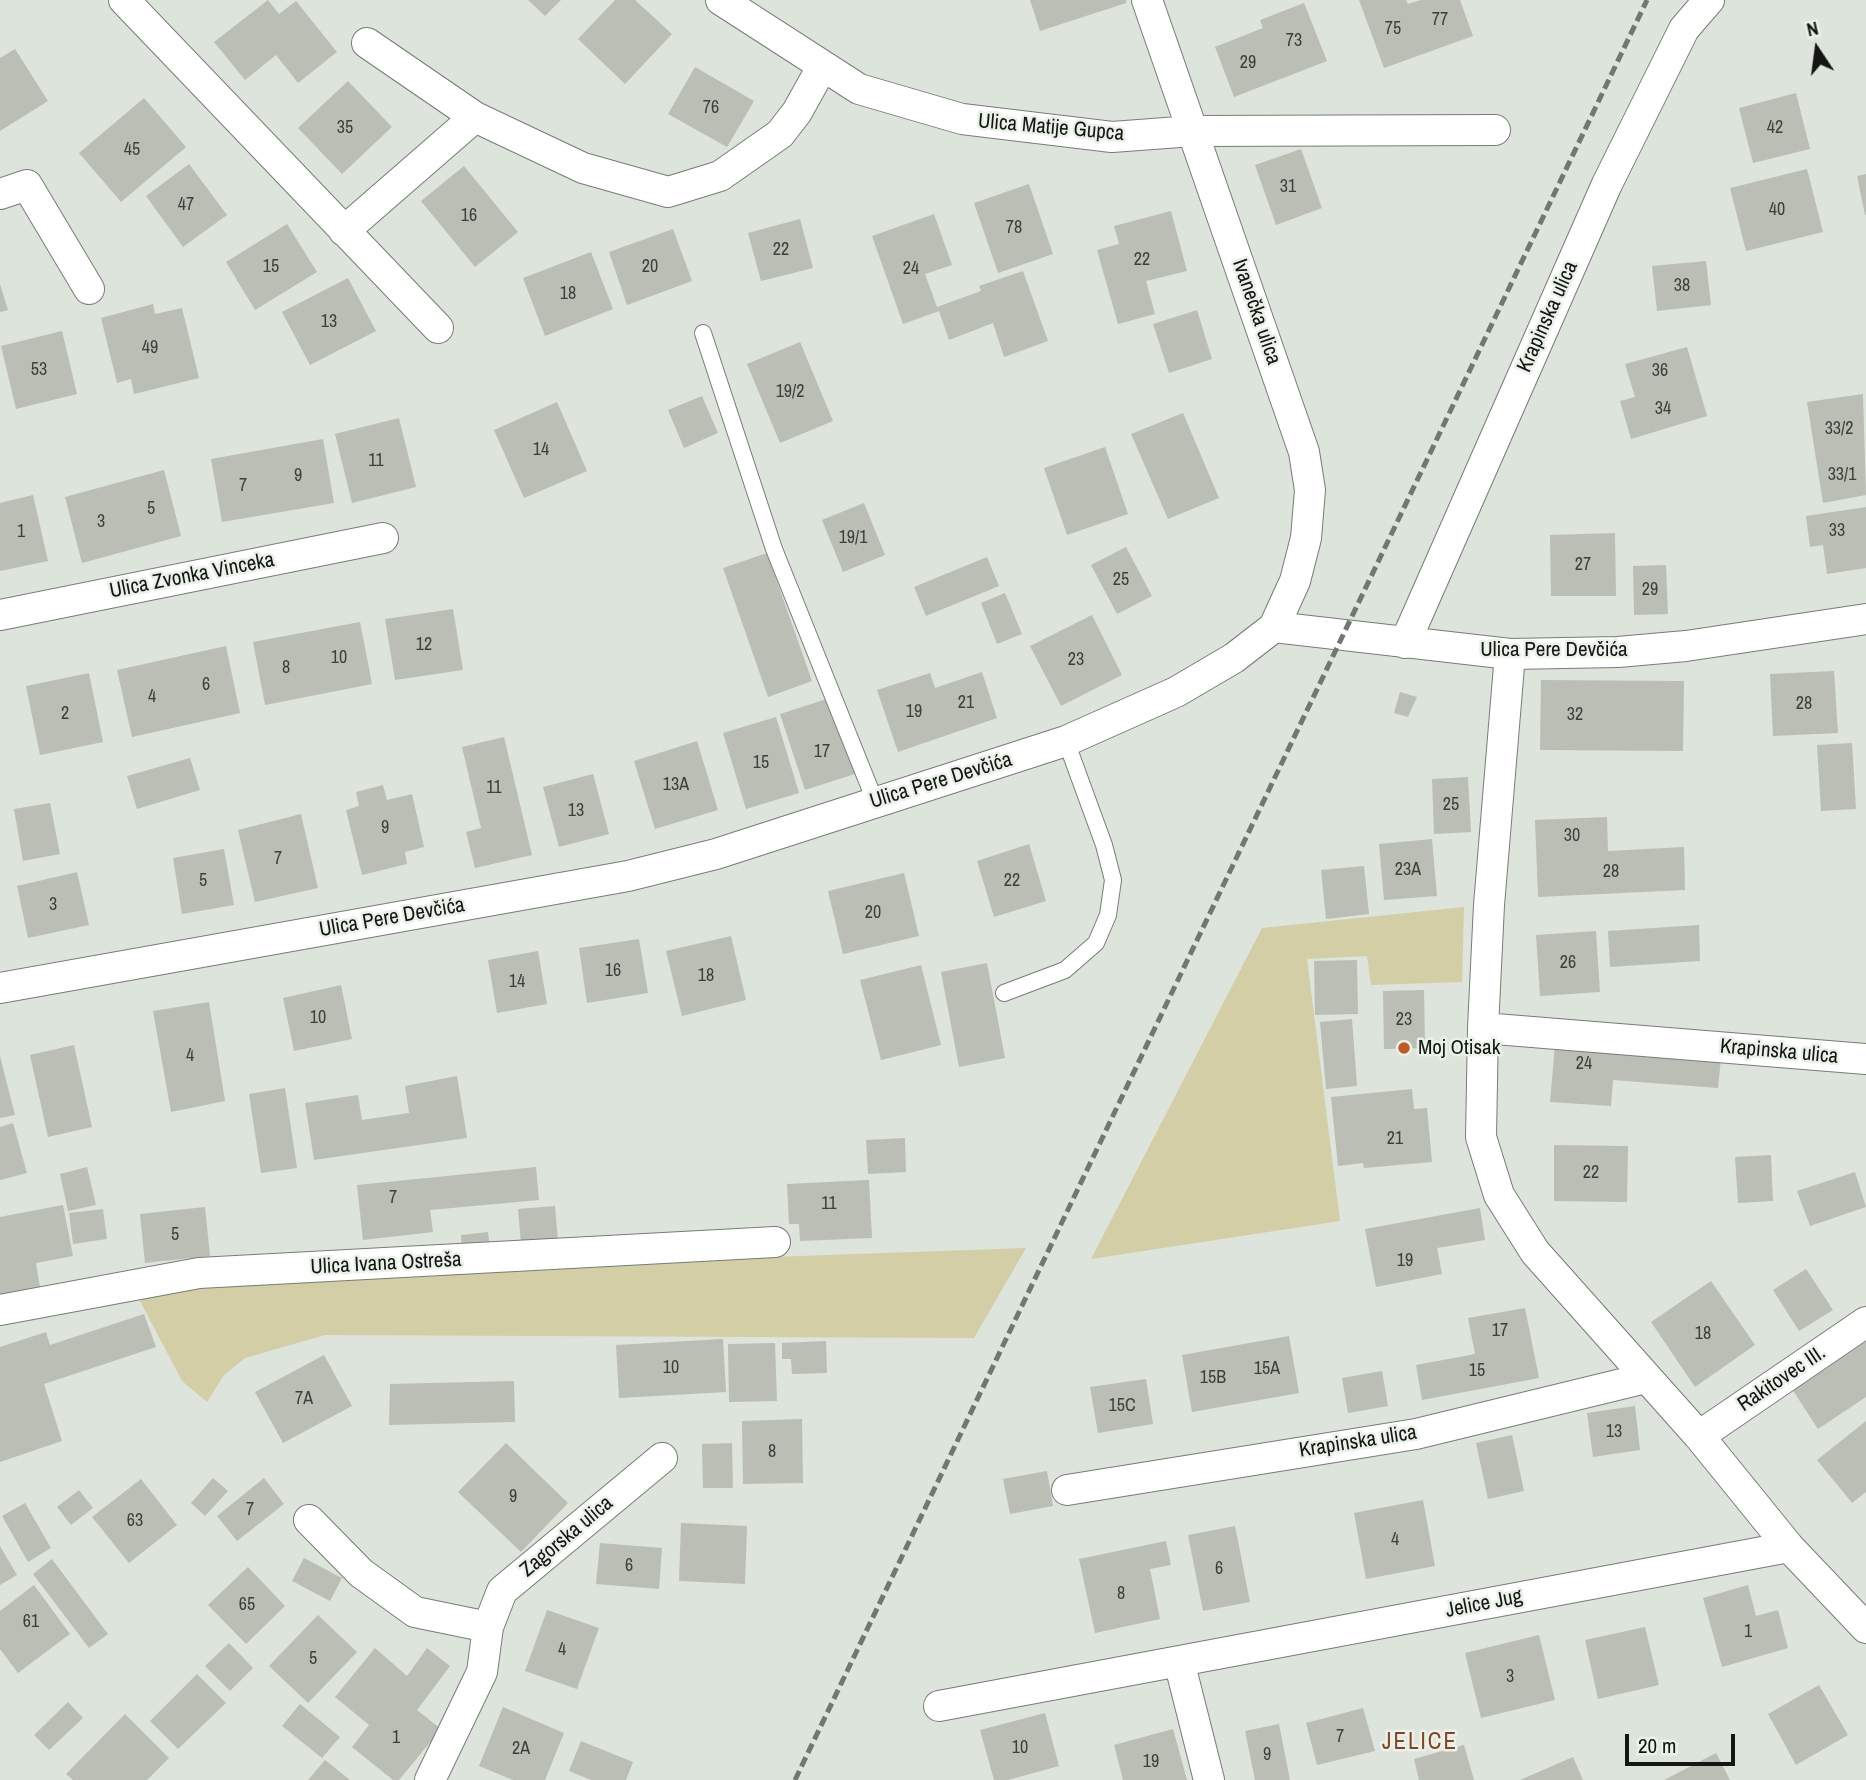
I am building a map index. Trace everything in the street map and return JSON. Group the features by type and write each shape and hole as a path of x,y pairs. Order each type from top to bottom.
{"street":[{"path":"124,0 438,328"},
{"name":"Ulica Matije Gupca","path":"722,0 859,89 962,119 1112,137 1194,131 1495,130"},
{"name":"Ivanečka ulica","path":"1147,0 1300,440 1310,490 1306,538 1295,580 1273,627"},
{"name":"Krapinska ulica","path":"1405,643 1607,184 1684,29 1709,0"},
{"path":"367,43 475,117 583,168 668,192 720,176 780,134 797,112 822,67"},
{"path":"344,231 475,117"},
{"path":"0,194 27,185 89,289"},
{"name":"Ulica Zvonka Vinceka","path":"0,615 383,538"},
{"name":"Ulica Pere Devčića","path":"0,988 628,876 716,854 1066,741 1175,692 1234,658 1273,627 1510,654 1618,652 1686,646 1866,619"},
{"path":"1510,654 1489,905 1483,1028 1481,1138 1499,1195 1535,1252 1699,1436 1789,1547 1866,1628"},
{"name":"Krapinska ulica","path":"1483,1028 1866,1059"},
{"name":"Ulica Ivana Ostreša","path":"0,1310 198,1273 437,1263 775,1242"},
{"name":"Rakitovec III.","path":"1699,1436 1866,1322"},
{"name":"Krapinska ulica","path":"1067,1490 1416,1434 1646,1378"},
{"name":"Zagorska ulica","path":"430,1780 482,1672 488,1627 502,1591 662,1458"},
{"path":"309,1520 361,1573 415,1612 488,1627"},
{"name":"Jelice Jug","path":"939,1706 1789,1547"},
{"path":"1179,1661 1209,1780"}],"lane":[{"path":"703,333 774,549 875,801"},
{"path":"1004,993 1065,970 1096,943 1108,915 1113,880 1066,741"}],"shaded area":[{"path":"1464,907 1462,982 1371,985 1367,956 1307,959 1340,1221 1091,1259 1262,928"},
{"path":"1026,1248 974,1338 325,1335 245,1358 224,1375 207,1402 182,1381 138,1297 215,1284 687,1260"}],"building":[{"path":"268,0 279,14 296,1 337,52 298,83 276,55 245,80 214,42"},
{"path":"528,0 561,0 545,16"},
{"path":"615,0 635,0 672,34 625,84 578,39"},
{"path":"1030,0 1126,0 1126,3 1040,31"},
{"path":"1359,0 1406,0 1408,4 1421,0 1460,0 1473,36 1384,68"},
{"path":"1304,3 1327,61 1234,97 1215,47 1263,28 1260,20"},
{"path":"15,49 48,101 0,131 0,58"},
{"path":"695,67 754,101 727,147 668,114"},
{"path":"348,81 392,127 342,174 298,128"},
{"path":"1796,93 1810,149 1753,163 1739,108"},
{"path":"144,98 186,147 121,202 79,153"},
{"path":"1301,149 1322,208 1276,225 1255,165"},
{"path":"189,164 227,215 183,247 146,196"},
{"path":"464,166 518,232 475,267 421,201"},
{"path":"1807,169 1823,232 1746,251 1730,188"},
{"path":"1866,174 1866,215 1865,215 1857,176"},
{"path":"1029,184 1053,254 998,273 974,203"},
{"path":"1171,211 1187,271 1146,281 1155,314 1118,324 1097,250 1119,244 1114,226"},
{"path":"934,214 952,265 925,274 937,307 981,291 979,286 1023,271 1048,341 1004,357 993,323 949,340 939,311 903,324 872,236"},
{"path":"800,219 813,268 761,281 748,233"},
{"path":"287,224 317,272 255,310 226,262"},
{"path":"673,229 692,281 627,305 609,252"},
{"path":"591,252 613,309 545,336 523,278"},
{"path":"1706,261 1711,305 1657,311 1652,266"},
{"path":"348,278 376,331 310,365 282,312"},
{"path":"0,284 8,310 0,312"},
{"path":"153,304 155,314 182,308 199,378 134,394 131,379 117,383 101,318"},
{"path":"1197,310 1212,359 1169,373 1153,324"},
{"path":"62,331 77,394 16,409 1,346"},
{"path":"800,342 833,421 780,443 747,364"},
{"path":"1687,347 1707,416 1631,439 1620,401 1635,397 1625,364"},
{"path":"1863,394 1866,495 1823,503 1807,402"},
{"path":"702,396 718,433 684,448 668,410"},
{"path":"557,402 587,471 524,498 494,430"},
{"path":"1183,413 1219,498 1168,519 1131,434"},
{"path":"399,418 416,487 352,503 335,434"},
{"path":"323,439 334,503 222,522 211,459"},
{"path":"1105,447 1128,514 1067,535 1044,468"},
{"path":"164,470 181,536 82,563 65,497"},
{"path":"33,495 48,561 0,571 0,503"},
{"path":"864,503 885,555 843,572 822,520"},
{"path":"1866,507 1866,568 1827,574 1823,545 1810,547 1806,516"},
{"path":"1615,533 1616,596 1551,596 1550,535"},
{"path":"1126,547 1152,596 1117,614 1091,565"},
{"path":"767,553 812,681 768,697 723,568"},
{"path":"987,557 999,586 926,616 914,587"},
{"path":"1666,565 1668,614 1634,615 1633,566"},
{"path":"1005,593 1022,634 997,644 981,603"},
{"path":"453,609 463,670 395,680 385,619"},
{"path":"1092,615 1122,675 1061,706 1030,646"},
{"path":"360,622 372,684 265,705 253,642"},
{"path":"226,646 240,713 132,737 117,670"},
{"path":"1834,671 1838,733 1773,736 1770,674"},
{"path":"982,672 997,718 898,752 877,690 930,673 935,688"},
{"path":"89,673 103,742 40,755 26,686"},
{"path":"1541,680 1684,681 1683,751 1540,750"},
{"path":"1400,692 1417,697 1408,717 1394,713"},
{"path":"833,697 858,773 805,790 780,714"},
{"path":"776,717 799,793 746,809 723,733"},
{"path":"504,737 532,855 475,868 466,832 481,828 462,747"},
{"path":"697,741 718,810 655,829 634,761"},
{"path":"1852,743 1856,809 1821,811 1817,745"},
{"path":"190,758 200,790 137,809 127,776"},
{"path":"593,774 609,834 559,847 543,787"},
{"path":"1468,777 1471,832 1434,834 1432,779"},
{"path":"383,785 387,800 412,794 424,847 405,852 407,864 362,875 346,810 359,806 356,792"},
{"path":"50,803 60,854 23,861 14,809"},
{"path":"301,814 318,888 255,902 238,830"},
{"path":"1607,817 1608,851 1684,847 1685,890 1538,897 1535,820"},
{"path":"1432,839 1437,896 1384,900 1379,844"},
{"path":"1029,844 1046,901 994,917 977,861"},
{"path":"224,849 234,905 182,914 173,858"},
{"path":"1364,866 1369,914 1326,919 1321,870"},
{"path":"77,872 89,925 28,938 17,886"},
{"path":"904,873 919,936 843,954 828,891"},
{"path":"1699,925 1700,961 1610,967 1608,931"},
{"path":"1596,931 1600,992 1540,996 1536,935"},
{"path":"731,936 746,1000 682,1016 666,951"},
{"path":"639,939 648,993 587,1003 579,948"},
{"path":"538,951 547,1004 497,1013 488,960"},
{"path":"1357,960 1358,1014 1315,1015 1314,961"},
{"path":"987,963 1005,1058 959,1067 941,972"},
{"path":"921,965 941,1045 881,1060 860,980"},
{"path":"341,985 352,1039 294,1051 283,998"},
{"path":"1424,990 1425,1048 1384,1049 1383,991"},
{"path":"209,1002 225,1101 171,1112 153,1011"},
{"path":"1352,1019 1357,1086 1326,1089 1320,1022"},
{"path":"1555,1044 1721,1058 1718,1088 1613,1080 1611,1106 1550,1102"},
{"path":"74,1045 92,1127 48,1137 30,1055"},
{"path":"0,1056 15,1115 0,1118"},
{"path":"457,1076 467,1138 314,1160 305,1103 358,1095 362,1120 409,1113 405,1086"},
{"path":"285,1088 297,1168 261,1173 249,1094"},
{"path":"1412,1089 1414,1109 1427,1108 1432,1162 1364,1168 1363,1163 1338,1166 1331,1097"},
{"path":"13,1123 27,1173 0,1180 0,1127"},
{"path":"905,1138 906,1172 868,1174 866,1140"},
{"path":"1554,1145 1628,1146 1627,1202 1554,1201"},
{"path":"1771,1155 1773,1201 1738,1203 1735,1157"},
{"path":"87,1167 96,1205 68,1211 60,1174"},
{"path":"536,1167 539,1200 430,1210 433,1232 363,1240 357,1185"},
{"path":"1855,1172 1866,1207 1810,1226 1797,1191"},
{"path":"869,1180 872,1238 800,1241 799,1224 789,1224 787,1184"},
{"path":"63,1205 73,1256 36,1263 41,1293 0,1301 0,1217"},
{"path":"555,1206 558,1241 521,1244 518,1209"},
{"path":"205,1207 210,1256 145,1263 140,1214"},
{"path":"1480,1208 1485,1240 1437,1248 1442,1274 1376,1287 1365,1229"},
{"path":"103,1209 107,1239 73,1244 69,1213"},
{"path":"488,1232 490,1249 462,1252 461,1235"},
{"path":"1806,1269 1833,1310 1799,1331 1773,1290"},
{"path":"1711,1281 1755,1345 1695,1387 1651,1322"},
{"path":"1525,1308 1539,1378 1422,1400 1416,1365 1475,1354 1468,1318"},
{"path":"144,1314 156,1347 44,1384 62,1441 0,1462 0,1347 46,1332 50,1345"},
{"path":"1289,1336 1299,1393 1192,1412 1182,1355"},
{"path":"723,1339 726,1392 619,1398 616,1345"},
{"path":"1866,1340 1866,1397 1818,1429 1792,1389"},
{"path":"826,1341 827,1373 792,1374 791,1359 782,1359 782,1343"},
{"path":"775,1343 777,1401 729,1402 728,1344"},
{"path":"324,1355 352,1406 283,1443 255,1392"},
{"path":"1382,1371 1388,1406 1348,1413 1342,1378"},
{"path":"1146,1379 1153,1424 1098,1433 1090,1387"},
{"path":"514,1381 515,1422 389,1425 390,1384"},
{"path":"1635,1406 1640,1450 1593,1457 1587,1413"},
{"path":"802,1419 803,1483 743,1484 742,1421"},
{"path":"1866,1421 1866,1492 1852,1503 1817,1460"},
{"path":"1512,1435 1524,1491 1488,1499 1476,1443"},
{"path":"506,1443 568,1503 521,1552 458,1492"},
{"path":"732,1443 733,1488 703,1488 702,1444"},
{"path":"1047,1471 1053,1506 1010,1514 1003,1479"},
{"path":"213,1478 228,1491 205,1516 191,1503"},
{"path":"264,1478 284,1504 237,1541 217,1516"},
{"path":"141,1479 177,1525 129,1563 92,1517"},
{"path":"79,1490 93,1508 71,1525 57,1507"},
{"path":"1423,1500 1435,1566 1366,1579 1354,1513"},
{"path":"25,1503 51,1548 28,1562 2,1516"},
{"path":"681,1523 747,1526 745,1584 679,1581"},
{"path":"1235,1526 1250,1602 1203,1611 1188,1535"},
{"path":"1166,1541 1171,1565 1150,1569 1160,1619 1095,1633 1079,1559"},
{"path":"600,1543 662,1548 659,1589 596,1584"},
{"path":"0,1546 17,1575 0,1585"},
{"path":"304,1558 342,1578 330,1601 292,1581"},
{"path":"52,1559 108,1634 89,1648 33,1574"},
{"path":"248,1567 285,1606 246,1644 208,1605"},
{"path":"34,1585 70,1634 18,1673 0,1649 0,1611"},
{"path":"1748,1585 1756,1616 1778,1610 1788,1648 1722,1667 1703,1598"},
{"path":"547,1610 599,1628 577,1689 525,1671"},
{"path":"318,1615 357,1652 308,1703 269,1666"},
{"path":"1645,1627 1659,1685 1598,1699 1585,1640"},
{"path":"1539,1635 1555,1700 1481,1718 1465,1653"},
{"path":"229,1643 253,1668 230,1691 205,1666"},
{"path":"375,1648 407,1676 427,1648 450,1666 417,1710 441,1729 399,1780 393,1780 352,1747 369,1725 335,1697"},
{"path":"197,1674 226,1703 178,1749 150,1721"},
{"path":"1819,1685 1848,1735 1796,1765 1768,1714"},
{"path":"68,1702 83,1718 49,1750 34,1735"},
{"path":"300,1704 340,1737 322,1758 282,1726"},
{"path":"503,1707 564,1733 545,1780 513,1780 479,1766"},
{"path":"1363,1708 1375,1751 1317,1765 1306,1723"},
{"path":"1045,1713 1059,1766 1008,1780 994,1780 980,1730"},
{"path":"125,1714 169,1758 147,1780 73,1780 66,1774"},
{"path":"1279,1724 1290,1780 1255,1780 1245,1731"},
{"path":"1173,1729 1187,1780 1123,1780 1114,1745"},
{"path":"581,1741 633,1762 626,1780 591,1780 569,1771"},
{"path":"1464,1745 1474,1780 1419,1780 1414,1759"},
{"path":"1716,1753 1730,1780 1664,1780"},
{"path":"1573,1757 1583,1780 1520,1780"},
{"path":"325,1760 350,1780 308,1780"}],"railway":[{"path":"795,1780 1647,0"}],"place":[{"name":"Moj Otisak","path":"1404,1048"}],"district":[{"name":"JELICE","path":"1420,1743"}]}
